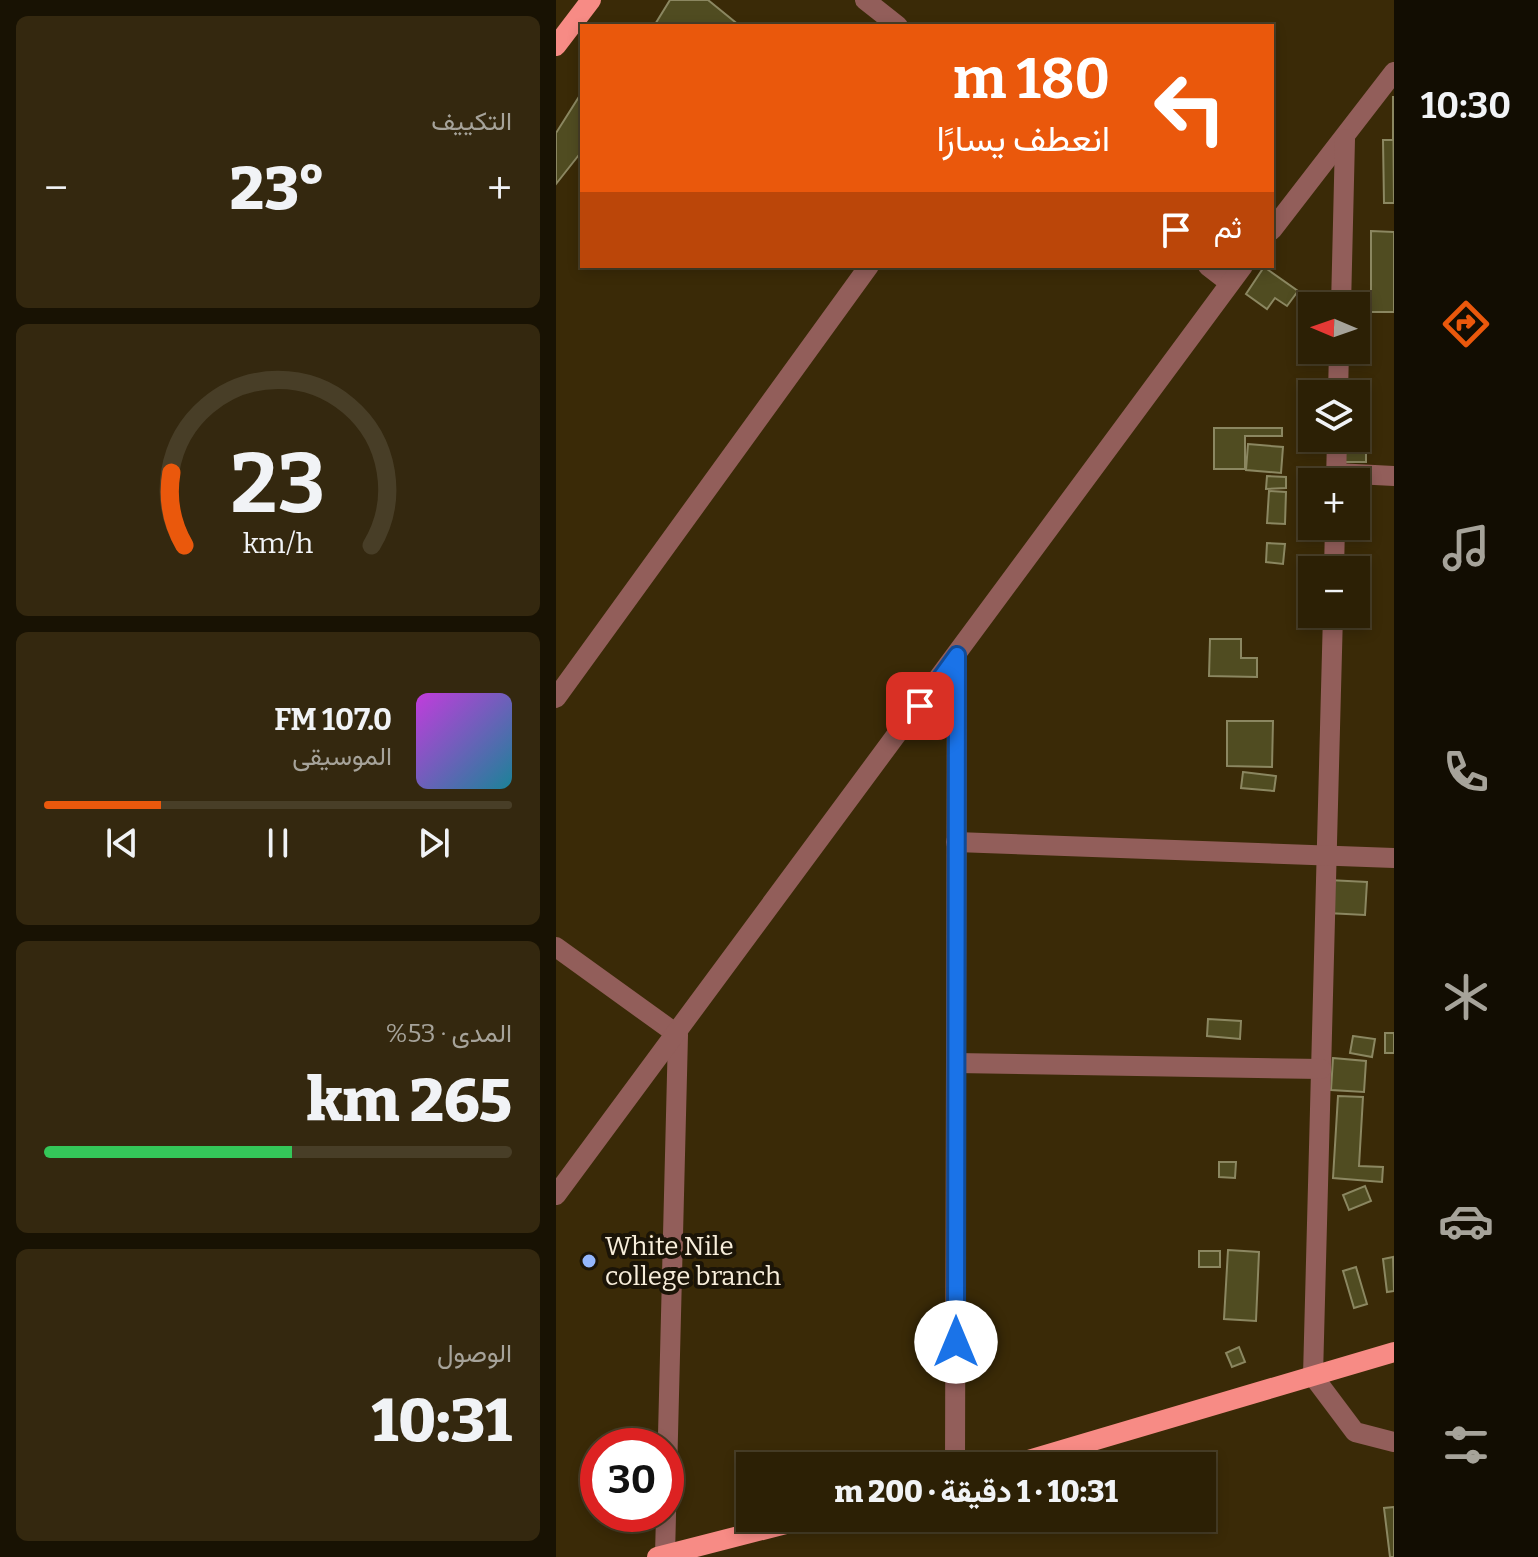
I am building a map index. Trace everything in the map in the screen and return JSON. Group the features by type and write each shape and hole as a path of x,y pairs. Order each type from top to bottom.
{"main road":[{"path":"556,46 591,0"},
{"path":"1055,1452 1394,1352"},
{"path":"661,1556 754,1532"}],"street":[{"path":"865,0 895,24"},
{"path":"1274,228 1394,72"},
{"path":"1341,292 1345,139"},
{"path":"556,698 868,268"},
{"path":"1211,268 1230,283"},
{"path":"556,1195 678,1035 1241,268"},
{"path":"1370,476 1394,476"},
{"path":"1333,628 1313,1376 1355,1432 1394,1442"},
{"path":"955,1452 957,655"},
{"path":"956,842 1394,858"},
{"path":"556,947 678,1035"},
{"path":"661,1556 678,1035"},
{"path":"956,1063 1321,1069"}],"building":[{"path":"670,0 708,0 738,24 655,24"},
{"path":"580,95 580,154 556,184 556,133"},
{"path":"1393,96 1394,203 1384,203 1383,140 1393,140"},
{"path":"1371,231 1394,232 1394,312 1371,312"},
{"path":"1263,268 1298,291 1287,306 1275,298 1267,309 1246,294"},
{"path":"1214,428 1282,428 1282,436 1245,436 1245,469 1214,469"},
{"path":"1248,444 1283,447 1281,473 1246,470"},
{"path":"1344,452 1366,452 1366,462 1344,462"},
{"path":"1267,476 1286,477 1286,488 1266,489"},
{"path":"1269,491 1286,492 1285,524 1267,523"},
{"path":"1267,543 1285,544 1283,564 1266,562"},
{"path":"1210,639 1241,639 1241,658 1257,658 1257,677 1209,676"},
{"path":"1227,721 1273,721 1272,767 1227,766"},
{"path":"1243,772 1276,776 1274,791 1241,788"},
{"path":"1328,880 1367,882 1365,915 1327,913"},
{"path":"1208,1019 1241,1021 1240,1039 1207,1036"},
{"path":"1385,1033 1394,1033 1394,1053 1385,1053"},
{"path":"1353,1036 1375,1039 1372,1057 1350,1053"},
{"path":"1333,1058 1366,1061 1364,1092 1331,1090"},
{"path":"1338,1096 1363,1097 1359,1166 1383,1167 1382,1182 1333,1178"},
{"path":"1219,1162 1236,1162 1235,1178 1219,1177"},
{"path":"1365,1186 1371,1201 1349,1210 1343,1195"},
{"path":"1228,1250 1259,1252 1256,1321 1224,1319"},
{"path":"1199,1251 1220,1251 1220,1267 1199,1267"},
{"path":"1393,1257 1394,1291 1387,1292 1383,1259"},
{"path":"1356,1267 1367,1304 1354,1308 1343,1271"},
{"path":"1239,1347 1245,1362 1232,1367 1226,1353"},
{"path":"1394,1507 1394,1557 1390,1557 1384,1508"}],"place":[{"name":"White Nile college branch","path":"589,1261"}],"route":[{"path":"920,706 957,655 956,1342"}]}
